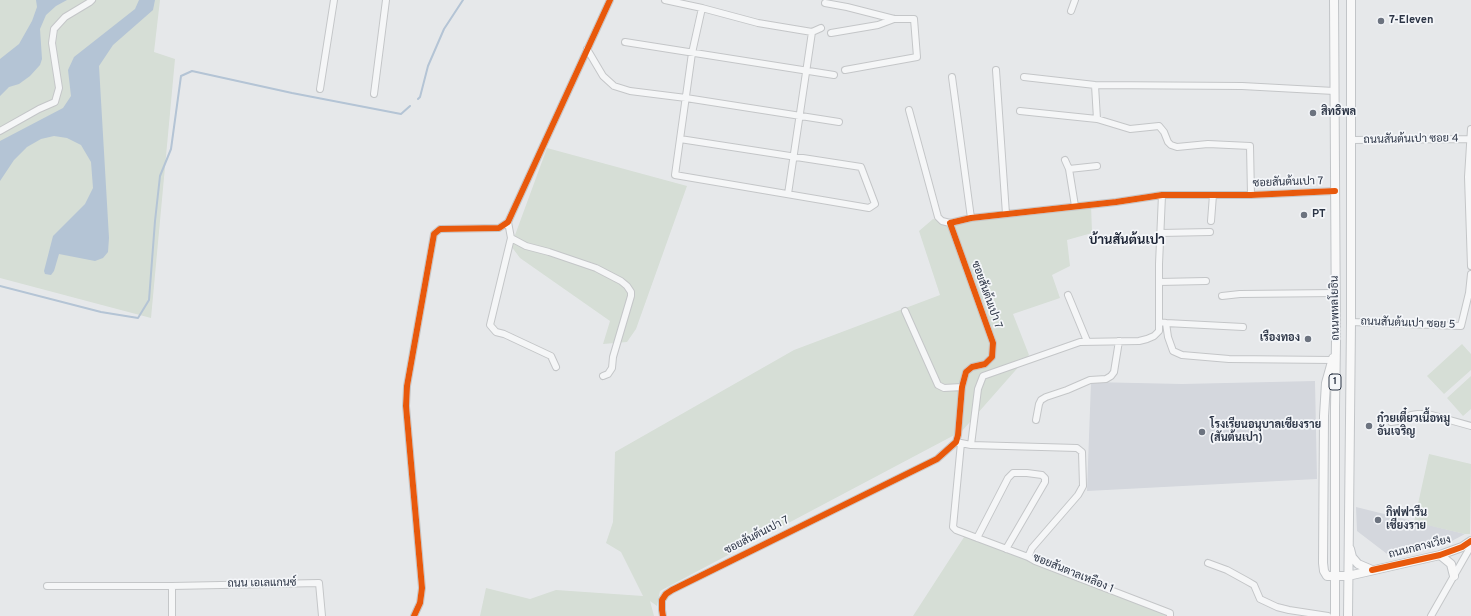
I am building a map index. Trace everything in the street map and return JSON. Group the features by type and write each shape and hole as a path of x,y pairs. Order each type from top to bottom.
{"main road":[{"name":"ถนนพหลโยธิน","path":"1334,0 1336,293 1335,616"},
{"name":"ถนนพหลโยธิน","path":"1348,616 1351,322 1351,0"},
{"path":"1335,577 1327,576 1324,571 1323,563 1324,416 1326,383 1336,341"},
{"name":"ถนนกลางเวียง","path":"1335,577 1348,576 1440,555 1462,547 1471,541"},
{"path":"1349,547 1352,556 1358,564 1372,570"},
{"path":"1440,555 1451,564 1454,576"},
{"path":"1348,594 1358,578 1372,570"}],"street":[{"path":"0,131 39,109 55,102 59,88 52,43 54,29 65,17 92,0"},
{"path":"320,89 334,0"},
{"path":"374,94 386,0"},
{"path":"414,616 420,603 422,588 406,406 407,386 434,234 440,229 499,228 508,222 610,0"},
{"path":"665,0 758,23 812,32 821,28"},
{"path":"847,7 848,0"},
{"path":"1071,11 1075,0"},
{"path":"825,3 894,19 914,19 917,57 844,70"},
{"path":"680,139 861,166 875,204 868,208 675,175 680,139 686,98 692,53 702,8"},
{"path":"831,33 878,25 894,19"},
{"path":"788,194 812,32"},
{"path":"625,42 834,75"},
{"path":"587,49 602,76 614,86 630,91 686,98 839,122"},
{"path":"996,70 1006,214"},
{"path":"952,77 971,218"},
{"path":"1024,77 1095,85 1242,86 1334,91"},
{"path":"1095,85 1097,119"},
{"path":"908,110 938,217 942,221 950,223"},
{"path":"1020,111 1097,119 1130,129 1159,126 1164,132 1168,142 1176,147 1208,144 1250,146 1251,195"},
{"path":"1471,129 1469,177 1471,266"},
{"name":"ถนนสันต้นเปา ซอย 4","path":"1351,140 1471,139"},
{"path":"1065,160 1069,169 1075,206"},
{"path":"1069,169 1097,166"},
{"name":"ซอยสันต้นเปา 7","path":"664,616 662,610 662,600 666,594 672,590 936,459 958,443 962,387 966,372 972,367 985,364 992,357 993,343 950,223 971,218 1116,202 1162,195 1251,195 1335,191"},
{"path":"1162,195 1159,282 1163,323 1173,351 1182,356 1229,359 1332,360"},
{"path":"1211,221 1213,195"},
{"path":"508,222 511,238 490,325 496,332 504,334 551,356 556,367"},
{"path":"1161,233 1210,232"},
{"path":"511,238 526,246 596,268 628,286 631,296 613,357 612,368 608,374 603,376"},
{"name":"ถนนสันต้นเปา ซอย 5","path":"1351,322 1461,326 1470,293 1471,274"},
{"path":"1159,282 1206,281"},
{"path":"1222,296 1240,294 1336,293"},
{"path":"1068,295 1087,341"},
{"path":"905,311 938,386 944,388 962,387"},
{"path":"1163,323 1244,327"},
{"path":"971,445 978,389 983,376 1074,344 1087,341 1119,342 1148,339 1159,331 1163,323"},
{"path":"1036,420 1039,404 1041,400 1046,397 1090,380 1106,379 1111,376 1114,372 1119,342"},
{"path":"1391,422 1404,420 1411,415 1428,414 1471,426"},
{"path":"958,443 952,525 956,530 1028,556"},
{"name":"ซอยสันตาลเหลือง 1","path":"958,443 971,445 1077,448 1082,452 1083,486 1078,495 1032,548 1028,556 1035,561 1170,613 1170,616"},
{"path":"977,538 1008,478 1013,473 1042,475 1045,478 1045,482 1006,548"},
{"path":"1431,616 1471,546"},
{"path":"1208,563 1227,570 1254,585 1260,599 1277,607 1328,616"},
{"name":"ถนน เอเลแกนซ์","path":"47,586 172,586 319,583 322,616"},
{"path":"172,586 172,616"}],"shaded area":[{"path":"0,0 160,0 154,52 175,59 151,318 0,278"},
{"path":"547,148 687,186 636,329 627,342 603,344 610,321 520,258 511,246"},
{"path":"1091,204 1092,233 1067,240 1070,266 1052,275 1060,298 1013,314 1029,355 962,431 660,591 657,606 650,601 654,616 480,616 486,588 530,599 556,590 643,596 621,552 606,543 613,522 615,452 794,350 940,295 919,231 933,219 950,223"},
{"path":"1462,344 1471,354 1471,370 1444,394 1427,376"},
{"path":"1471,376 1471,409 1463,416 1447,398"},
{"name":"โรงเรียนอนุบาลเชียงราย (สันต้นเปา)","path":"1315,381 1317,479 1087,491 1091,382 1182,384"},
{"path":"1429,454 1471,464 1470,534 1414,522"},
{"path":"1356,507 1465,534 1448,543 1391,557 1357,531"},
{"path":"966,534 1170,616 913,616"}],"water":[{"path":"36,0 67,0 56,6 46,15 40,29 42,59 40,65 30,76 19,84 9,87 0,96 0,59 19,44 32,21 37,7"},
{"path":"139,0 155,0 153,10 113,45 99,66 109,238 108,252 103,258 95,261 59,254 54,271 51,275 45,274 44,271 53,236 85,204 93,188 91,162 81,145 67,138 54,136 41,139 27,147 14,160 0,181 0,141 63,108 71,96 68,70 74,57 135,9"}],"waterway":[{"path":"418,99 420,97 428,66 444,29 463,0"},
{"path":"0,286 101,312 138,318 149,300 160,176 171,149 181,76 192,71 292,93 401,114 410,106"}],"cycle path":[{"path":"414,616 420,603 422,588 406,406 407,386 434,234 440,229 499,228 508,222 610,0"},
{"path":"663,616 662,600 666,594 672,590 937,459 956,442 958,435 962,387 966,372 972,367 985,364 992,357 993,343 950,223 971,218 1116,202 1162,195 1251,195 1335,191"},
{"path":"1372,570 1440,555 1462,547 1471,541"}],"place":[{"name":"7-Eleven","path":"1381,21"},
{"name":"สิทธิพล","path":"1313,113"},
{"name":"PT","path":"1304,215"},
{"name":"เรืองทอง","path":"1308,339"},
{"name":"ก๋วยเตี๋ยวเนื้อหมู อันเจริญ","path":"1369,426"},
{"name":"โรงเรียนอนุบาลเชียงราย (สันต้นเปา)","path":"1202,432"},
{"name":"กิฟฟารีน เชียงราย","path":"1378,520"}],"district":[{"name":"บ้านสันต้นเปา","path":"1127,241"}]}
